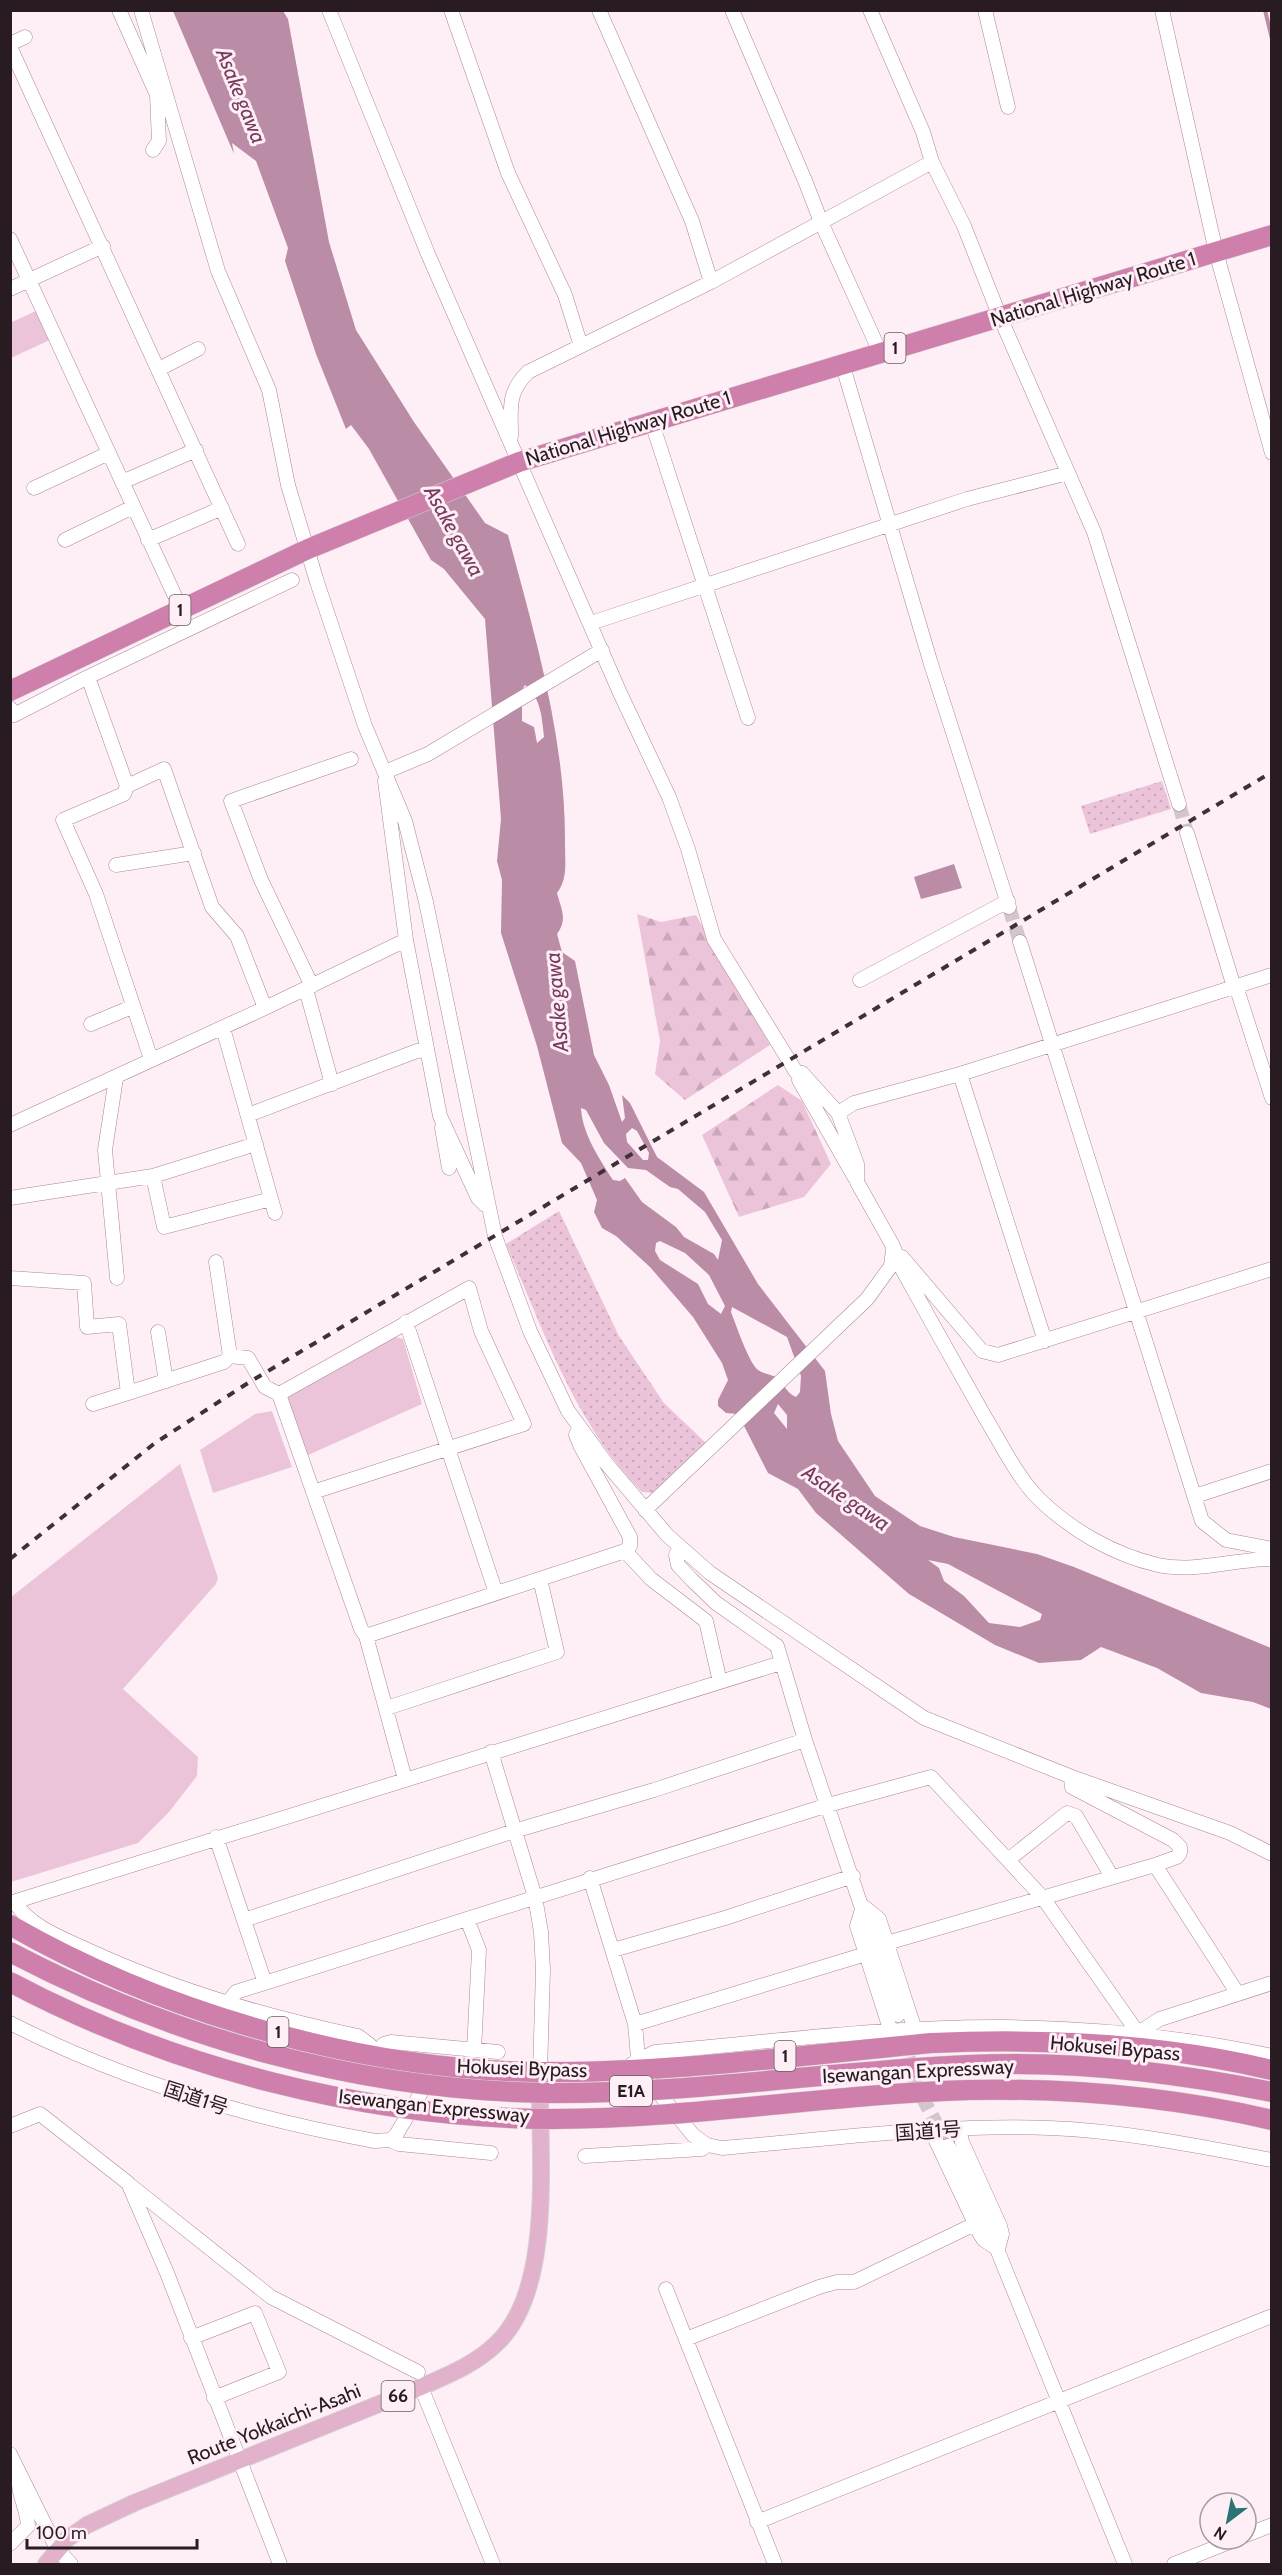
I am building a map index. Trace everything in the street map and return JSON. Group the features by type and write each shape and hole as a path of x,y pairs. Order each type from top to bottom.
{"highway":[{"name":"National Highway Route 1","path":"10,691 308,549 498,470 515,454 651,420 1272,236"},
{"name":"Hokusei Bypass","path":"10,1925 134,1984 199,2008 326,2045 437,2065 540,2072 984,2041 1084,2043 1138,2048 1197,2055 1272,2070"},
{"name":"Isewangan Expressway","path":"10,1952 121,2005 200,2033 330,2068 451,2086 549,2093 623,2092 973,2064 1112,2069 1200,2079 1272,2092"},
{"name":"Isewangan Expressway","path":"10,1982 113,2031 183,2057 326,2094 474,2115 549,2119 624,2117 894,2094 1034,2091 1164,2101 1272,2120"}],"main road":[{"name":"Route Yokkaichi-Asahi","path":"46,2565 57,2549 87,2525 134,2503 238,2461 420,2379 457,2371 489,2350 509,2329 524,2304 537,2246 540,2072"}],"street":[{"path":"118,10 161,96 159,141 153,150"},
{"path":"141,10 161,96 218,271 269,390 288,485 365,726 405,821 419,872 500,1254 559,1397 580,1428 645,1510 680,1547 710,1573 924,1718 1072,1777 1230,1833 1272,1854"},
{"path":"328,10 428,254 669,797 688,849 714,939 796,1072 893,1246 901,1267 1011,1462 1037,1497 1064,1521 1111,1548 1159,1565 1192,1567 1272,1559"},
{"path":"451,10 504,163 565,295 581,346"},
{"path":"599,10 692,221 711,282"},
{"path":"732,10 807,183 821,222 880,352"},
{"path":"870,10 923,132 933,162 964,226 1000,317 1094,532 1179,804"},
{"path":"985,10 1008,107"},
{"path":"1162,10 1216,252 1272,453"},
{"path":"25,37 10,45 104,246 238,544"},
{"path":"515,454 511,404 515,385 528,372 711,282 933,162"},
{"path":"10,239 174,594"},
{"path":"10,290 104,246"},
{"path":"159,369 198,349"},
{"path":"842,363 931,664 1008,904 860,980"},
{"path":"651,420 748,718"},
{"path":"122,482 196,450"},
{"path":"34,488 108,453"},
{"path":"591,623 706,586 766,563 967,499 1068,473"},
{"path":"65,540 133,507"},
{"path":"148,540 222,508"},
{"path":"10,708 14,715 190,626 292,580"},
{"path":"385,772 428,754 602,650"},
{"path":"88,677 127,786 124,794 63,820 96,894 151,1059"},
{"path":"332,1084 309,987 261,880 231,801 351,759"},
{"path":"127,786 164,769 212,907 237,936 265,1008"},
{"path":"385,772 406,940 449,1168"},
{"path":"1187,833 1235,987 1265,1053 1272,1098"},
{"path":"116,865 194,853"},
{"path":"10,1125 116,1078 151,1059 223,1028 406,940"},
{"path":"1020,942 1202,1521 1226,1540 1272,1550"},
{"path":"838,1113 854,1103 960,1074 1272,975"},
{"path":"91,1024 132,1007"},
{"path":"223,1028 275,1213"},
{"path":"248,1115 417,1051 427,1050"},
{"path":"796,1072 802,1073 838,1113 858,1164 857,1182"},
{"path":"960,1074 1045,1341"},
{"path":"116,1078 106,1138 117,1278"},
{"path":"440,1116 478,1198 489,1209"},
{"path":"10,1198 153,1176 256,1144"},
{"path":"153,1176 164,1227 271,1199"},
{"path":"893,1246 982,1351 998,1355 1272,1269"},
{"path":"645,1510 848,1319 885,1277 891,1266 893,1246"},
{"path":"93,1404 225,1362 230,1356 216,1262"},
{"path":"10,1278 84,1283 87,1327 119,1324 128,1393"},
{"path":"279,1394 469,1288 481,1331 524,1424 312,1492"},
{"path":"406,1322 496,1593"},
{"path":"158,1332 166,1381"},
{"path":"230,1356 248,1358 265,1387 279,1394 312,1492 366,1636 405,1779"},
{"path":"366,1636 625,1551 630,1546 630,1538 581,1447 576,1435 580,1428"},
{"path":"1195,1496 1272,1471"},
{"path":"680,1547 676,1555 678,1565 716,1603 777,1646 805,1740 853,1876 898,2015"},
{"path":"625,1551 651,1579 706,1621 720,1682"},
{"path":"387,1708 558,1652 540,1579"},
{"path":"498,2052 391,2042 228,2004 130,1968 70,1942 28,1919 13,1902 491,1752 516,1748 781,1663"},
{"path":"244,1920 514,1831 654,1790 805,1740"},
{"path":"491,1752 535,1897 543,1970 540,2072"},
{"path":"228,2004 236,1992 590,1878 828,1805 931,1777 1043,1898 1138,2033"},
{"path":"887,1943 1155,1865 1177,1857 1180,1853 1180,1847 1173,1840 1072,1787 1072,1777"},
{"path":"1008,1860 1066,1813 1076,1816 1112,1877"},
{"path":"216,1838 265,1983"},
{"path":"1155,1865 1238,1994"},
{"path":"613,1950 725,1918 853,1876"},
{"path":"590,1878 635,2024 632,2067 693,2135 707,2145"},
{"path":"863,1906 879,1918 915,2030"},
{"path":"863,1906 857,1926 891,2032"},
{"path":"467,1919 479,1950 474,2051"},
{"path":"635,2024 866,1954"},
{"path":"1138,2033 1160,2019 1272,1983"},
{"name":"国道1号","path":"10,2023 108,2067 237,2111 320,2131 375,2141 390,2140 399,2144 491,2153"},
{"path":"632,2067 655,2052 915,2030 1014,2027 1138,2033 1272,2056"},
{"path":"358,2036 370,2045 374,2054 384,2044 391,2042"},
{"path":"390,2140 401,2129 437,2065"},
{"path":"10,2126 40,2114 271,2297 420,2379 493,2565"},
{"name":"国道1号","path":"585,2156 702,2149 707,2145 722,2148 931,2130 1049,2128 1102,2132 1188,2144 1272,2160"},
{"path":"959,2129 962,2142 1000,2226 1002,2234 998,2249"},
{"path":"931,2130 984,2240 998,2249"},
{"path":"948,2146 968,2180 998,2249 1125,2565"},
{"path":"128,2183 280,2565"},
{"path":"686,2339 819,2287 837,2282 854,2282 975,2224"},
{"path":"666,2289 775,2565"},
{"path":"191,2338 255,2313 279,2372 214,2398"},
{"path":"758,2522 1058,2400 1115,2381 1272,2316"},
{"path":"10,2454 57,2549 71,2565"},
{"path":"10,2544 28,2526 28,2517 18,2490 19,2472"},
{"path":"1174,2565 1208,2551"}],"green space":[{"path":"38,310 52,339 11,358 10,323"},
{"path":"1162,781 1171,809 1090,834 1081,806"},
{"path":"637,914 661,922 696,915 770,1045 685,1100 655,1074 660,1041"},
{"path":"778,1085 802,1101 831,1164 804,1197 739,1217 702,1135"},
{"path":"559,1211 619,1336 664,1403 706,1443 656,1493 642,1492 618,1466 579,1406 548,1342 506,1244"},
{"path":"395,1337 403,1339 422,1404 306,1456 286,1400 288,1397"},
{"path":"272,1411 292,1467 213,1493 200,1450 255,1414"},
{"path":"180,1464 218,1578 216,1584 123,1689 198,1757 197,1776 169,1812 138,1843 11,1882 11,1597"}],"water":[{"name":"Asake gawa","path":"173,11 283,11 288,19 329,242 356,330 414,422 485,523 508,535 547,688 560,766 564,805 565,864 563,882 557,893 563,919 557,934 562,952 575,961 594,1055 609,1085 622,1122 625,1118 622,1095 630,1103 657,1157 704,1192 758,1284 825,1371 831,1414 838,1441 875,1496 920,1526 954,1537 1037,1554 1271,1648 1271,1709 1253,1702 1201,1693 1157,1668 1101,1647 1081,1660 1039,1663 995,1645 909,1594 816,1513 798,1489 768,1473 738,1414 726,1413 718,1406 718,1400 728,1380 722,1363 693,1317 650,1267 616,1236 602,1228 594,1212 597,1200 581,1163 562,1143 537,1046 501,933 502,880 497,861 501,819 485,619 444,569 431,560 369,449 351,425 346,429 316,354 285,261 288,248 256,161 232,143 234,154","holes":["525,685 538,702 540,709 544,737 537,743 534,727 522,721 522,690","581,1108 586,1110 604,1143 628,1168 646,1170 670,1187 678,1189 705,1212 722,1240 718,1260 714,1254 684,1237 676,1227 642,1202 625,1178 620,1181 613,1180 593,1146 585,1127","632,1128 637,1131 649,1153 648,1160 643,1160 627,1142 626,1134","660,1241 685,1253 709,1275 725,1306 721,1314 708,1304 698,1284 660,1260 655,1251 656,1243","732,1307 787,1337 801,1376 800,1392 796,1397 776,1377 758,1370 747,1352 731,1312","778,1404 787,1415 787,1429 774,1413","928,1560 948,1564 1042,1614 1040,1620 1020,1627 989,1623 964,1596 944,1581 939,1568"]},
{"path":"954,864 962,888 921,899 914,877"}],"waterway":[{"path":"1265,10 1272,39"}],"tunnel":[{"path":"1179,804 1187,833"},
{"path":"1009,907 1020,942"},
{"path":"903,2037 916,2085 948,2146"}],"railway":[{"path":"10,1559 155,1443 248,1383 1272,772"}]}
